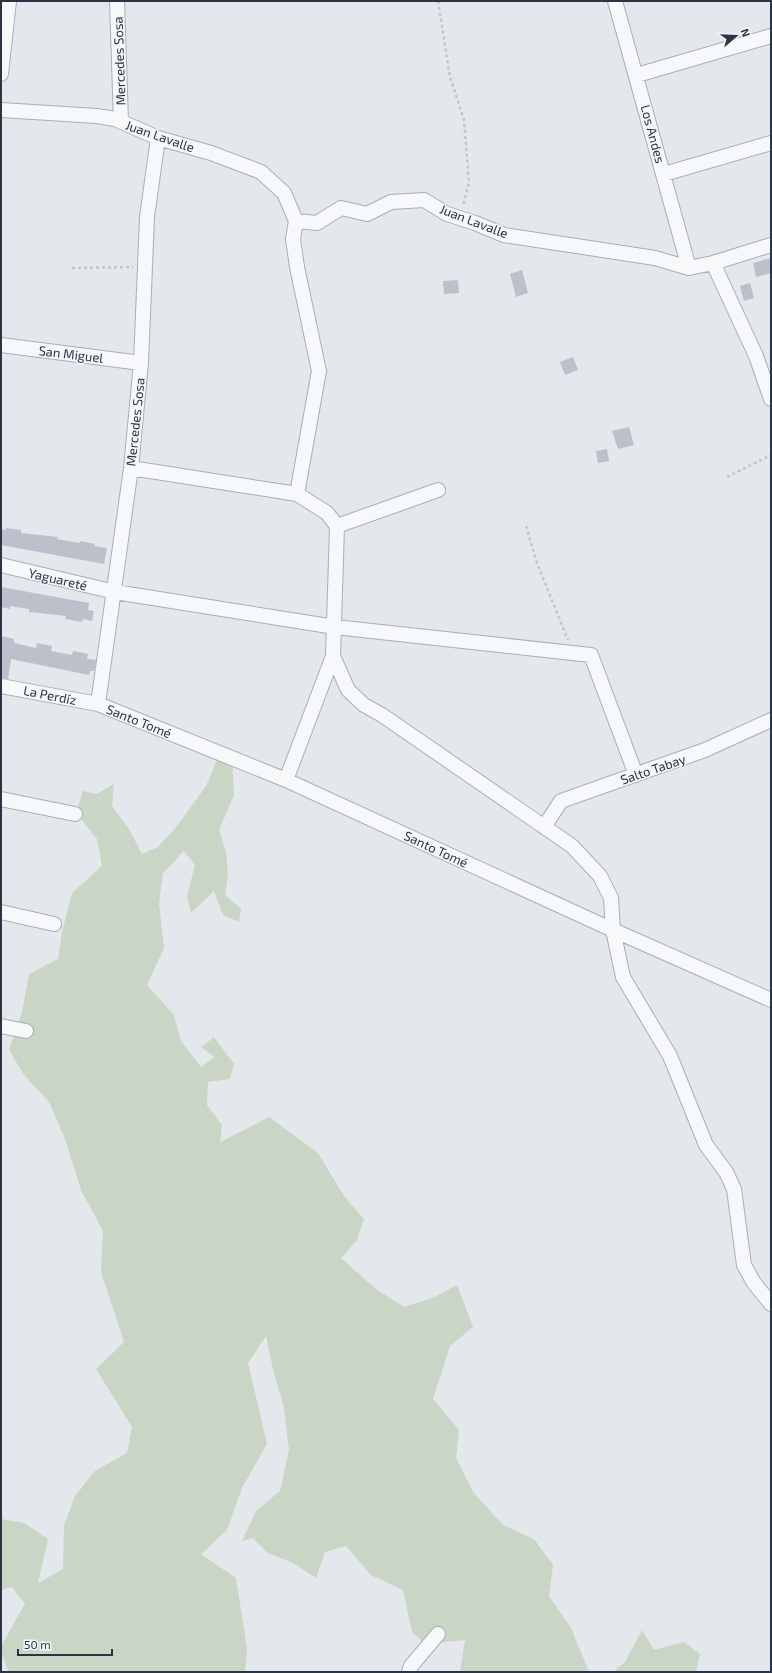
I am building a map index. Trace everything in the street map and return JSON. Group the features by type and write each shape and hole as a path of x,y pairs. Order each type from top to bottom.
{"street":[{"path":"1,74 9,1"},
{"name":"Mercedes Sosa","path":"118,1 121,122"},
{"name":"Los Andes","path":"616,1 689,268"},
{"path":"637,75 771,36"},
{"name":"Juan Lavalle","path":"1,110 97,116 121,122 158,138 211,153 261,172 284,193 296,220 317,223 341,208 367,214 391,202 424,200 447,214 504,235 655,258 689,268 713,263 771,245"},
{"name":"Mercedes Sosa","path":"98,704 115,592 131,468 141,363 147,217 158,138"},
{"path":"664,174 771,143"},
{"path":"296,220 293,240 296,267 319,371 297,494"},
{"path":"713,263 756,356 771,400"},
{"name":"San Miguel","path":"1,345 141,363"},
{"path":"131,468 297,494 327,513 337,526 333,656 286,780"},
{"path":"337,526 438,490"},
{"name":"Yaguareté","path":"1,565 115,592 335,627 591,655 636,775"},
{"path":"333,656 348,690 364,705 382,714 572,846 600,876 611,898 613,930 623,977 670,1056 706,1145 726,1172 734,1189 744,1265 754,1283 771,1304"},
{"name":"La Perdíz","path":"1,686 98,704"},
{"name":"Santo Tomé","path":"98,704 286,780 613,930 771,1000"},
{"name":"Salto Tabay","path":"544,827 562,801 705,750 771,720"},
{"path":"1,799 75,814"},
{"path":"1,912 54,924"},
{"path":"1,1026 26,1031"},
{"path":"409,1672 411,1666 438,1634"}],"path":[{"path":"438,1 450,77 464,120 469,183 460,218"},
{"path":"72,268 145,266"},
{"path":"727,477 771,455"},
{"path":"526,526 537,563 573,653"}],"green space":[{"path":"217,760 232,760 234,795 219,830 226,852 228,875 225,895 241,909 239,922 223,915 214,891 191,913 187,896 195,865 184,851 163,873 159,903 164,948 147,985 174,1015 181,1041 201,1067 215,1057 201,1047 214,1037 234,1064 230,1079 208,1082 207,1105 222,1125 220,1142 269,1117 318,1153 344,1196 364,1219 357,1240 341,1258 377,1290 404,1307 435,1297 457,1285 473,1327 450,1346 433,1399 459,1430 456,1458 473,1492 503,1525 534,1539 553,1565 549,1596 571,1628 589,1672 460,1672 465,1640 425,1644 412,1632 403,1590 371,1575 346,1546 325,1552 316,1578 293,1563 268,1553 253,1538 242,1541 256,1511 280,1491 289,1450 284,1407 274,1374 266,1336 248,1363 267,1444 242,1488 227,1530 201,1554 236,1578 247,1648 245,1672 9,1672 1,1652 1,1646 25,1604 12,1587 1,1590 1,1519 24,1523 48,1539 38,1583 63,1569 64,1525 75,1496 95,1471 127,1453 132,1427 96,1369 124,1342 101,1272 103,1231 81,1190 65,1139 49,1102 24,1075 9,1050 22,1012 29,974 58,959 62,932 72,893 102,866 97,839 76,813 83,791 97,794 114,784 112,806 129,829 142,854 158,847 177,826 206,786"},
{"path":"642,1630 654,1650 684,1642 700,1654 696,1672 613,1672 625,1662"}],"building":[{"path":"771,258 771,273 756,277 753,263"},
{"path":"522,270 528,293 516,297 510,274"},
{"path":"458,280 459,293 444,294 443,281"},
{"path":"750,283 754,298 744,301 740,286"},
{"path":"573,357 578,370 565,375 560,362"},
{"path":"629,427 634,445 618,449 612,431"},
{"path":"607,449 609,461 598,463 596,451"},
{"path":"6,528 21,530 21,533 58,537 57,539 80,543 80,541 95,544 94,546 107,548 104,564 1,545 1,529 6,530"},
{"path":"1,587 89,603 88,610 94,611 92,621 83,619 82,622 65,619 66,616 29,612 29,609 10,606 10,609 1,607"},
{"path":"1,636 14,639 14,643 36,648 37,643 52,646 51,651 72,655 73,651 88,654 87,659 96,660 94,671 90,671 89,675 11,659 8,679 1,678"}]}
